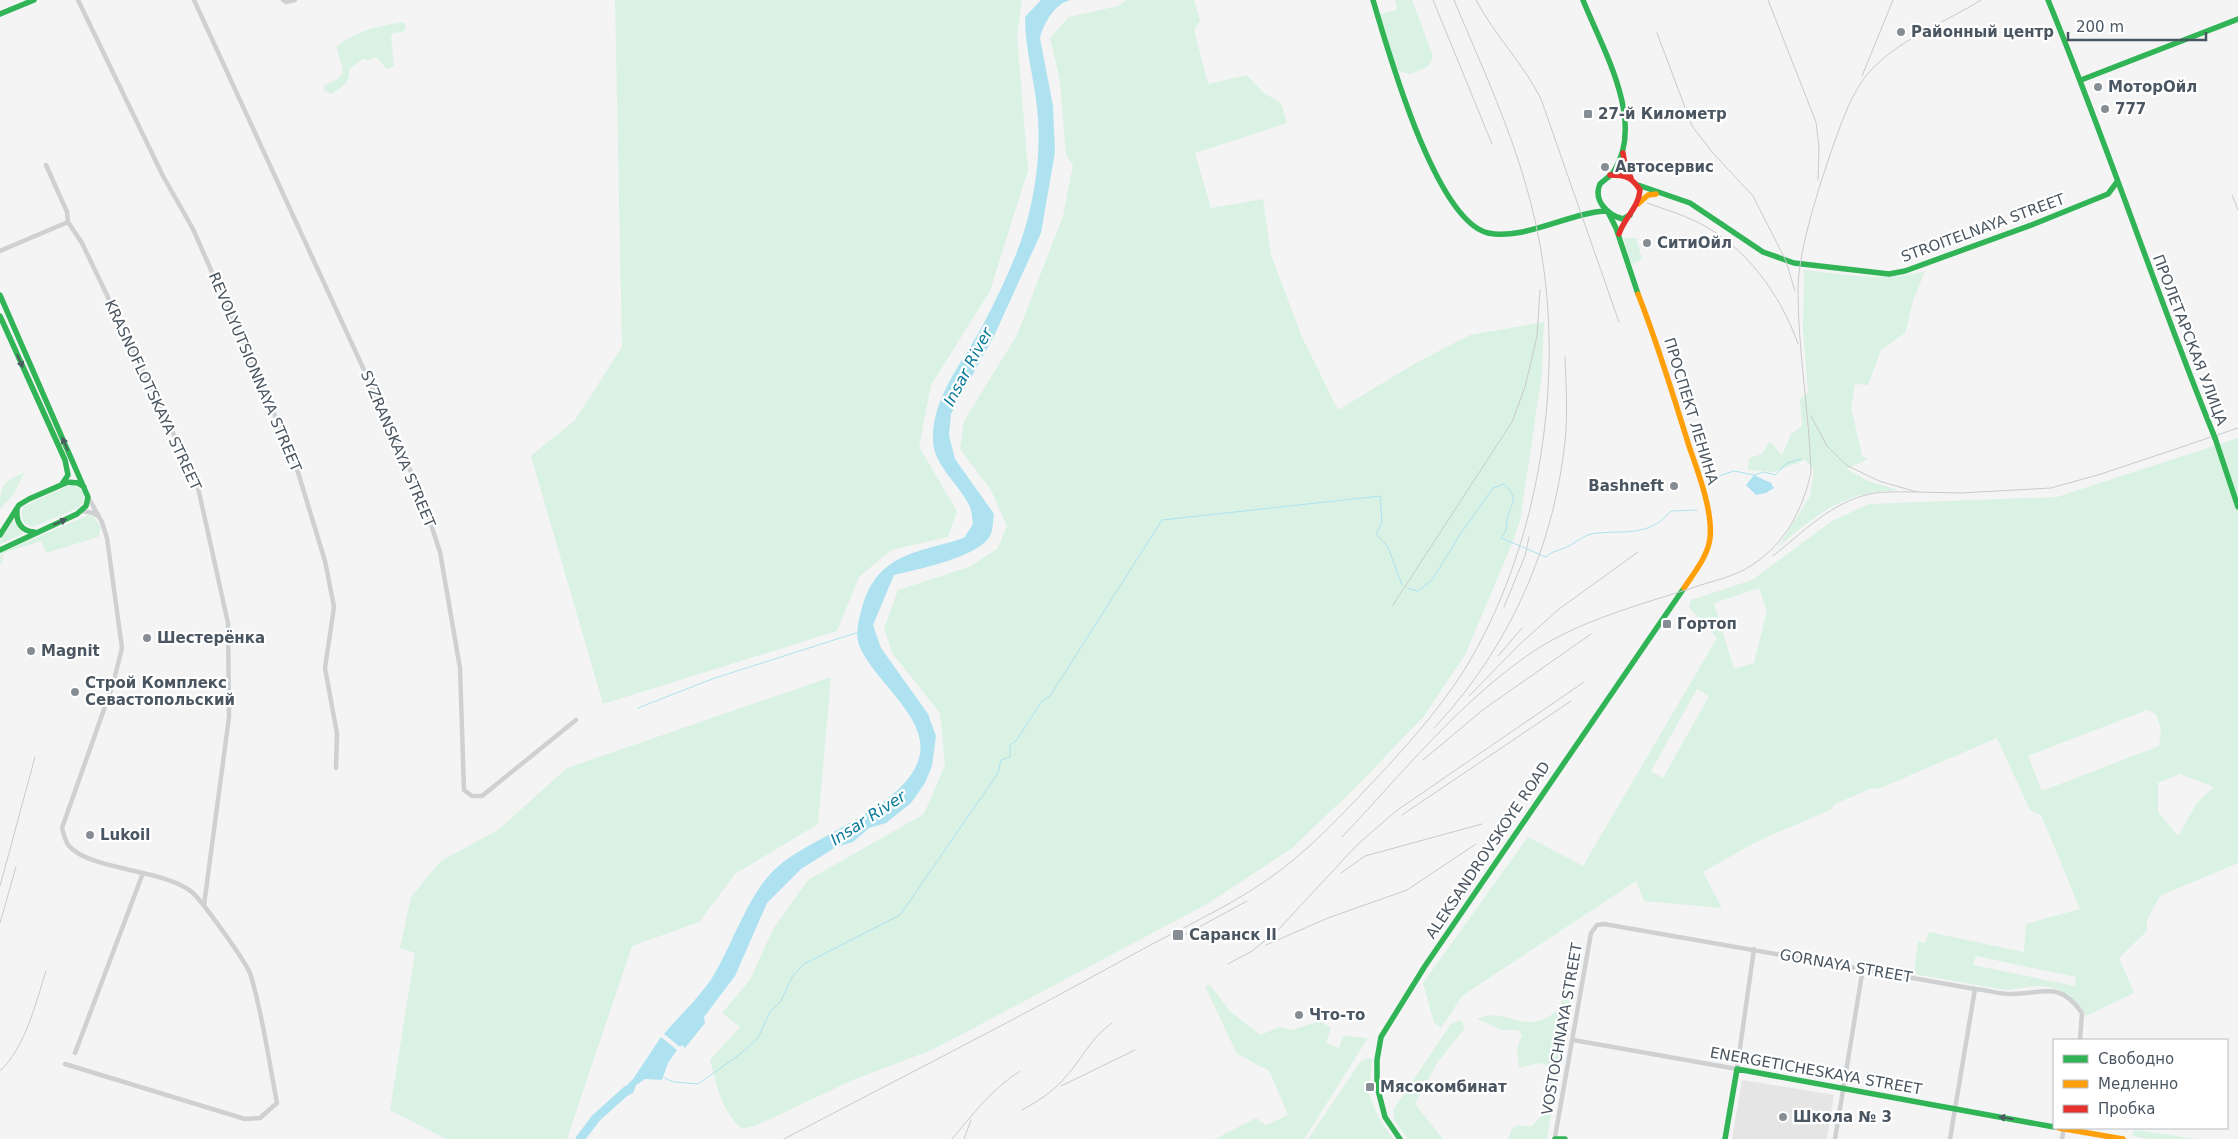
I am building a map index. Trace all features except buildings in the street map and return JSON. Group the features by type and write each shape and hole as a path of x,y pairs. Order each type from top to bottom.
{"street":[{"path":"0,14 34,0"},
{"name":"REVOLYUTSIONNAYA STREET","path":"78,0 163,176 193,229 294,459 325,561 334,607 325,668 337,734 336,768"},
{"name":"SYZRANSKAYA STREET","path":"196,0 424,503 440,552 460,668 464,790 472,796 482,796 576,720"},
{"path":"283,0 295,0"},
{"path":"1373,0 1403,97 1420,141 1452,203 1467,222 1486,233 1512,232 1548,226 1592,211 1608,211"},
{"path":"1583,0 1625,111 1628,125 1623,149 1610,175 1599,186 1597,206 1592,211"},
{"name":"ПРОЛЕТАРСКАЯ УЛИЦА","path":"2048,0 2081,80 2180,352 2214,436 2238,507"},
{"path":"2081,80 2238,19"},
{"path":"1623,149 1625,165 1640,192 1637,205"},
{"name":"KRASNOFLOTSKAYA STREET","path":"46,165 68,212 68,222 82,243 197,483 228,623 229,716 204,905"},
{"path":"1610,175 1621,173 1634,181"},
{"name":"STROITELNAYA STREET","path":"1634,181 1643,189 1690,204 1763,252 1779,259 1794,263 1889,274 1905,271 2034,224 2108,194 2117,182"},
{"path":"1619,235 1622,223 1637,205 1648,195 1658,194"},
{"path":"1599,196 1608,211 1619,218 1630,215"},
{"name":"ПРОСПЕКТ ЛЕНИНА","path":"1608,211 1619,235 1630,272 1663,362 1707,506 1710,528 1708,548 1703,559 1681,591"},
{"path":"0,251 68,222"},
{"path":"0,294 107,538 122,648 112,686 62,828 64,839 70,848 82,855 143,873 191,891 204,905 251,974 277,1103 260,1118 245,1119 65,1064"},
{"path":"0,316 65,460 68,475 62,484"},
{"path":"0,535 19,506 29,498 62,484 74,482 85,489"},
{"path":"0,550 82,511 86,506 88,497"},
{"path":"19,506 16,516 20,525 28,532 39,531"},
{"path":"82,511 93,513 99,517"},
{"name":"ALEKSANDROVSKOYE ROAD","path":"1400,1139 1385,1117 1378,1092 1376,1060 1382,1036 1424,966 1681,591"},
{"path":"75,1053 143,873"},
{"name":"GORNAYA STREET","path":"1596,925 1604,924 1754,949 1975,989 2012,994 2050,991 2064,994 2074,1001 2082,1013 2084,1019 2080,1039"},
{"name":"VOSTOCHNAYA STREET","path":"1555,1138 1591,933 1596,925"},
{"path":"1725,1139 1754,949"},
{"path":"1835,1139 1863,968"},
{"path":"1950,1139 1975,989"},
{"name":"ENERGETICHESKAYA STREET","path":"1573,1040 2053,1127"},
{"path":"2068,1129 2123,1139"},
{"path":"1555,1138 1565,1139"}],"shaded area":[{"name":"Школа № 3","path":"1742,1080 1834,1095 1827,1139 1732,1139"}],"green space":[{"path":"615,0 1022,0 1017,36 1028,170 990,291 931,385 919,447 957,511 948,537 891,550 859,577 837,631 603,704 531,456 575,420 622,347"},
{"path":"1127,0 1194,0 1200,20 1194,30 1208,84 1247,75 1264,93 1281,103 1287,123 1195,153 1211,208 1263,199 1271,255 1302,337 1338,410 1416,363 1470,335 1544,322 1542,373 1520,521 1465,655 1424,716 1357,786 1292,848 1207,904 932,1050 855,1079 755,1126 742,1129 724,1106 710,1060 740,1027 722,1013 750,980 773,929 808,880 924,814 945,765 940,713 893,654 884,629 898,590 969,567 998,548 1007,526 991,490 960,449 964,421 1017,335 1063,216 1073,165 1066,155 1060,81 1050,38 1069,17 1118,6"},
{"path":"1395,0 1412,0 1433,56 1429,66 1411,74 1397,70 1380,14 1397,10"},
{"path":"404,22 406,28 403,32 393,33 391,37 394,66 387,69 374,57 368,61 364,58 349,69 349,78 342,87 331,94 324,90 324,85 334,81 342,73 337,46 369,29"},
{"path":"1636,238 1642,259 1633,264 1630,261 1624,239"},
{"path":"1804,270 1880,277 1910,275 1925,271 1913,301 1905,333 1881,350 1868,385 1855,384 1851,407 1862,456 1868,459 1847,469 1868,481 1898,490 1861,495 1831,507 1777,548 1810,496 1814,470 1805,460 1774,472 1748,470 1749,458 1762,454 1770,441 1782,456 1791,434 1802,426 1800,399 1808,392 1803,331"},
{"path":"2238,438 2238,863 2160,896 2147,920 2147,931 2119,958 2134,993 2086,1016 2072,998 2060,990 2045,986 2006,990 1914,974 1918,941 1925,943 1929,932 2024,952 2026,924 2080,909 2041,815 2030,810 1997,738 1878,789 1872,788 1835,804 1830,810 1756,842 1703,872 1722,908 1644,901 1636,881 1462,996 1441,1028 1434,1023 1423,983 1528,837 1583,866 1717,638 1689,607 1691,600 1752,580 1832,521 1869,504 2057,497","holes":["1759,588 1767,611 1754,663 1734,669 1714,603","1697,689 1709,696 1663,778 1651,771","2147,710 2156,714 2161,729 2159,746 2042,791 2028,756","2180,774 2214,787 2197,803 2178,836 2158,812 2158,783","1976,956 2076,977 2075,986 1973,965"]},
{"path":"25,472 13,495 0,509 4,485"},
{"path":"72,484 84,494 83,501 78,508 33,527 24,523 21,514 24,506"},
{"path":"89,515 93,516 101,527 98,537 46,553 41,541 3,553 2,564 0,564 1,553"},
{"path":"13,521 23,534 0,544 0,541"},
{"path":"831,677 818,824 735,874 699,922 632,946 567,1139 446,1139 390,1110 415,953 400,948 411,897 441,861 498,830 567,768"},
{"path":"1573,983 1547,1139 1508,1139 1512,1129 1517,1125 1531,1127 1542,1115 1549,1066 1538,1063 1519,1068 1517,1048 1522,1035 1518,1030 1502,1030 1477,1019 1496,1015 1531,1022 1541,1020 1558,1010 1567,986"},
{"path":"1210,985 1230,1011 1260,1035 1280,1027 1292,1030 1320,1021 1331,1028 1326,1043 1339,1048 1343,1036 1368,1038 1304,1139 1215,1139 1256,1118 1266,1125 1288,1115 1269,1070 1237,1054 1205,986"},
{"path":"1461,1020 1465,1028 1437,1063 1415,1104 1443,1139 1408,1139 1395,1121 1393,1110 1451,1024"},
{"path":"1367,1058 1372,1059 1369,1094 1378,1117 1393,1139 1308,1139 1361,1061"},
{"path":"2133,1131 2196,1139 2149,1139 2133,1136"}],"water":[{"path":"1041,0 1070,0 1060,5 1051,15 1044,26 1040,38 1053,106 1055,152 1041,233 994,336 951,414 949,435 955,459 994,514 992,532 985,542 962,555 948,561 894,575 873,625 881,648 928,714 936,736 932,766 925,783 911,803 886,823 869,828 853,842 836,847 801,869 767,903 735,976 704,1017 705,1023 685,1048 682,1045 680,1047 664,1034 710,981 760,886 781,864 797,853 882,803 900,788 913,772 920,754 920,740 915,726 897,698 866,658 858,641 858,626 869,590 878,576 888,566 915,552 964,538 973,524 969,505 965,497 937,458 933,440 934,423 938,407 952,376 979,332 1006,278 1027,223 1036,175 1039,129 1025,30 1025,17"},
{"path":"1754,475 1771,483 1774,488 1766,493 1756,495 1746,485"},
{"path":"661,1037 677,1050 668,1063 662,1080 645,1079 636,1085 633,1093 621,1099 618,1095 633,1079"}],"waterway":[{"path":"1710,479 1734,471 1754,475 1764,472 1775,475 1787,463 1801,459"},
{"path":"1407,588 1418,591 1432,580 1461,533 1493,488 1504,484 1512,494 1513,501 1508,514 1506,529 1501,538 1546,557 1591,534 1644,529 1653,526 1671,511 1697,510"},
{"path":"664,1078 674,1082 698,1084 739,1055 758,1038 770,1012 781,1001 792,977 804,964 900,915 998,773 1001,760 1010,757 1010,745 1016,741 1042,701 1050,696 1162,520 1380,496 1382,523 1376,534 1388,547 1402,585"},
{"path":"638,708 712,679 859,632"},
{"name":"Insar River","path":"580,1139 596,1118 627,1090"}],"railway":[{"path":"1433,0 1492,144"},
{"path":"784,1139 1218,910 1267,880 1333,824 1369,786 1407,745 1463,672 1490,623 1512,570 1529,514 1541,456 1548,397 1549,338 1545,280 1529,196 1511,139 1454,0"},
{"path":"1476,0 1526,73 1541,99 1619,322"},
{"path":"1768,0 1816,122 1819,147 1818,180"},
{"path":"1862,76 1893,0"},
{"path":"1342,837 1455,716 1505,672 1531,653 1569,632 1609,615 1738,573 1764,556 1783,536 1798,512 1811,472 1798,313 1799,274 1811,217 1833,146 1855,93 1867,74 1875,66 1912,38 1981,0"},
{"path":"1657,33 1692,126 1712,152 1753,196 1786,261 1795,291"},
{"path":"2232,195 2238,210"},
{"path":"1647,203 1697,222 1731,244 1746,258 1759,273 1782,308 1798,344"},
{"path":"1393,605 1512,422 1525,387 1537,336 1540,290"},
{"path":"1434,728 1460,698 1484,665 1505,631 1523,595 1538,558 1550,520 1559,481 1565,441 1567,410 1565,357"},
{"path":"1811,416 1827,446 1846,465 1879,481 1917,492 1960,493 2051,488 2101,474 2238,428"},
{"path":"1773,556 1818,519 1856,498 1876,493 1917,492"},
{"path":"1504,607 1525,556 1529,537"},
{"path":"1469,696 1519,645 1559,609 1638,552"},
{"path":"1498,656 1522,628"},
{"path":"1423,760 1484,709 1591,634"},
{"path":"1228,964 1252,951 1277,931 1357,845 1396,811 1584,682"},
{"path":"1402,815 1571,701"},
{"path":"0,886 35,757"},
{"path":"1341,873 1365,856 1482,824"},
{"path":"1266,945 1328,918 1407,890 1476,844"},
{"path":"0,923 16,867"},
{"path":"1179,938 1247,901"},
{"path":"0,1071 17,1050 29,1024 46,971"},
{"path":"1022,1110 1059,1084 1104,1029 1112,1023"},
{"path":"1061,1086 1135,1050"},
{"path":"952,1139 975,1111 1020,1071"},
{"path":"964,1139 971,1120"}],"traffic: fast":[{"path":"0,14 34,0"},
{"path":"1373,0 1416,130 1432,167 1450,198 1468,221 1488,233 1516,233 1578,216 1607,211"},
{"path":"1583,0 1618,85 1625,130 1623,151 1614,171 1600,184 1598,196 1603,206 1617,217 1623,219 1630,215"},
{"path":"2048,0 2091,108 2213,433"},
{"path":"2081,80 2238,19"},
{"path":"1638,185 1690,203 1763,252 1794,263 1889,274 1905,271 2034,224 2108,194 2117,182"},
{"path":"1608,212 1616,228 1638,294"},
{"path":"0,295 88,497 86,506 77,514 0,550"},
{"path":"0,316 65,460 68,475 62,484"},
{"path":"2213,433 2215,438"},
{"path":"2215,438 2238,507"},
{"path":"0,535 19,505 29,499 68,482 78,483 84,487"},
{"path":"17,510 17,518 20,525 26,530 34,532"},
{"path":"1400,1139 1385,1117 1377,1086 1377,1060 1381,1037 1425,966 1684,588"},
{"path":"1725,1139 1737,1069 2053,1127"},
{"path":"1555,1139 1565,1139"}],"traffic: slow":[{"path":"1638,204 1648,195 1656,194"},
{"path":"1638,294 1659,351 1700,479 1709,516 1709,545 1700,564 1684,588"},
{"path":"2065,1129 2123,1139"}],"traffic: jam":[{"path":"1623,153 1625,165 1631,178"},
{"path":"1610,175 1628,178 1640,190 1637,202 1619,234"}],"place":[{"name":"Районный центр","path":"1901,32"},
{"name":"МоторОйл","path":"2098,87"},
{"name":"777","path":"2105,109"},
{"name":"27-й Километр","path":"1588,114"},
{"name":"Автосервис","path":"1605,167"},
{"name":"СитиОйл","path":"1647,243"},
{"name":"Bashneft","path":"1674,486"},
{"name":"Гортоп","path":"1667,624"},
{"name":"Шестерёнка","path":"147,638"},
{"name":"Magnit","path":"31,651"},
{"name":"Строй Комплекс Севастопольский","path":"75,692"},
{"name":"Lukoil","path":"90,835"},
{"name":"Саранск II","path":"1178,935"},
{"name":"Что-то","path":"1299,1015"},
{"name":"Мясокомбинат","path":"1370,1087"},
{"name":"Школа № 3","path":"1783,1117"}]}
